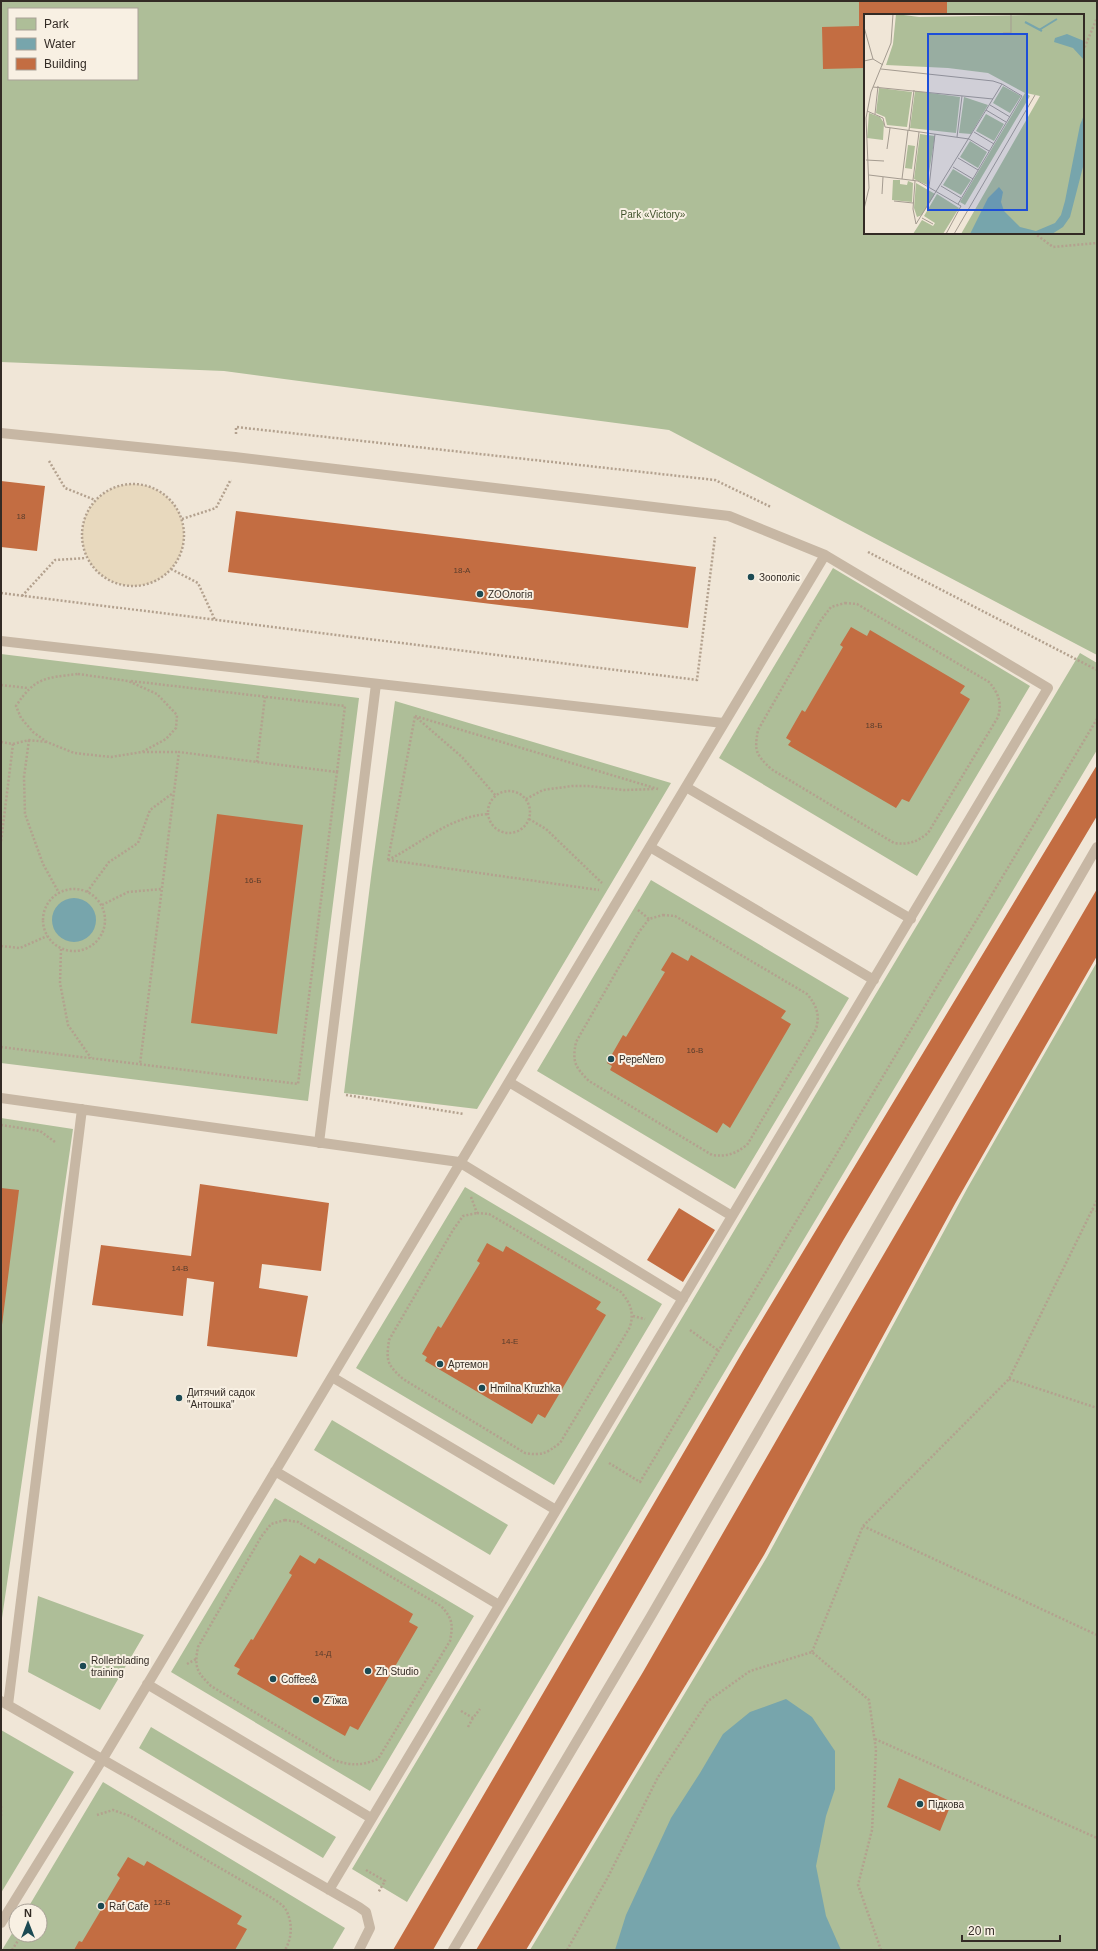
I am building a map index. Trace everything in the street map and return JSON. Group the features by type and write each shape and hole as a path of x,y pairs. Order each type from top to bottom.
{"lane":[{"path":"1,433 235,457 729,516 825,555 1048,688 329,1890"},
{"path":"1,1923 102,1760 459,1162 509,1082 825,555"},
{"path":"1,641 723,723"},
{"path":"319,1143 376,684"},
{"path":"686,787 911,919"},
{"path":"650,847 874,980"},
{"path":"453,1950 667,1588 1097,847"},
{"path":"509,1082 732,1216"},
{"path":"1,1098 459,1162 683,1299"},
{"path":"82,1109 4,1703 366,1912 370,1928 359,1950"},
{"path":"332,1377 556,1510"},
{"path":"275,1471 499,1605"},
{"path":"147,1684 371,1818"}],"path":[{"path":"1084,49 1097,18"},
{"path":"1035,234 1053,247 1097,243"},
{"path":"49,460 65,488 95,500"},
{"path":"182,519 216,508 230,481 238,482"},
{"path":"126,484 144,485 160,492 165,496 173,504 182,519 184,537 181,554 171,569 158,580 141,586 123,586 101,575 86,558 82,543 82,527 86,513 95,500 109,489 126,484"},
{"path":"1,593 697,680 715,536 708,535"},
{"path":"22,596 55,560 86,558"},
{"path":"171,569 198,583 215,620"},
{"path":"845,603 857,604 989,682 997,692 1001,706 998,717 928,833 919,841 905,844 894,843 771,769 758,756 755,742 758,730 821,620 831,607 845,603"},
{"path":"298,1084 337,772 345,706 78,674 47,678 28,688 16,706 21,718 33,732 47,742 74,753 111,757 142,752 179,752 337,772"},
{"path":"128,681 157,694 177,715 176,728 166,739 142,752"},
{"path":"1,685 28,688"},
{"path":"257,762 265,697"},
{"path":"415,716 462,757 496,796"},
{"path":"415,716 657,789 624,790 588,786 572,786 543,790 526,799"},
{"path":"388,860 415,716"},
{"path":"640,1482 1097,719"},
{"path":"1,742 13,744 29,740 47,742"},
{"path":"29,740 24,777 25,814 43,864 59,893"},
{"path":"1,842 13,744"},
{"path":"140,1064 179,752"},
{"path":"508,791 514,792 526,799 530,813 529,819 520,830 506,832 494,826 489,814 489,806 496,796 508,791"},
{"path":"87,892 109,862 138,843 150,810 173,793"},
{"path":"388,860 452,823 472,815 489,814"},
{"path":"529,819 546,829 562,843 606,887"},
{"path":"388,860 604,890"},
{"path":"78,889 87,892 95,897 102,905 106,924 103,933 98,942 90,948 81,951 61,949 53,944 47,936 44,927 46,907 51,899 59,893 78,889"},
{"path":"102,905 128,892 162,889"},
{"path":"663,915 675,916 807,994 816,1004 819,1018 816,1029 747,1145 737,1153 724,1156 712,1155 589,1081 576,1068 574,1054 576,1042 639,932 649,919 663,915"},
{"path":"1,946 20,948 47,936"},
{"path":"61,949 60,983 68,1025 92,1058"},
{"path":"1,1047 298,1084 326,1092 468,1115"},
{"path":"812,1652 863,1526 1009,1379 1097,1200"},
{"path":"1092,1209 1097,1211"},
{"path":"477,1213 489,1214 621,1292 629,1302 632,1316 630,1327 560,1443 551,1450 538,1455 525,1453 403,1379 389,1366 387,1352 389,1340 453,1230 463,1216 477,1213"},
{"path":"1009,1379 1097,1408"},
{"path":"285,1520 298,1522 441,1606 450,1615 453,1628 450,1641 378,1759 367,1763 349,1765 334,1760 211,1686 198,1673 196,1659 198,1647 261,1537 271,1524 285,1520"},
{"path":"863,1526 1097,1635"},
{"path":"812,1652 868,1700 876,1750 872,1830 858,1885 881,1950"},
{"path":"567,1950 608,1877 658,1777 708,1701 750,1671 812,1652"},
{"path":"468,1727 480,1709"},
{"path":"461,1710 473,1718"},
{"path":"875,1739 1097,1838"},
{"path":"1,1806 1,1816"},
{"path":"98,1813 114,1810 130,1816 272,1898 286,1909 291,1924 289,1942 285,1950"}],"green space":[{"name":"Park «Victory»","path":"1,1 1097,1 1097,655 669,430 224,371 1,362"},
{"path":"833,568 1030,686 917,876 719,758"},
{"path":"1080,653 1097,663 1097,750 407,1902 352,1869"},
{"path":"1,654 359,698 308,1101 1,1063"},
{"path":"395,701 671,783 477,1109 344,1093"},
{"path":"651,880 849,998 735,1189 537,1071"},
{"path":"1097,962 1097,1950 530,1950 767,1557 968,1187"},
{"path":"1,1118 73,1129 1,1625"},
{"path":"465,1187 662,1304 554,1485 356,1368"},
{"path":"332,1420 508,1525 490,1555 314,1450"},
{"path":"275,1498 474,1616 370,1791 171,1672"},
{"path":"38,1596 144,1635 100,1710 28,1672"},
{"path":"151,1727 336,1837 323,1858 139,1748"},
{"path":"1,1730 74,1772 1,1893"},
{"path":"103,1782 345,1928 332,1950 2,1950 8,1940 8,1943 48,1943 48,1903 31,1903"}],"shaded area":[{"path":"133,484 153,488 169,499 180,515 184,535 180,555 169,571 153,582 133,586 113,582 97,571 86,555 82,535 86,515 97,499 113,488"}],"water":[{"path":"74,898 86,902 92,908 96,920 92,932 86,938 74,942 62,938 56,932 52,920 56,908 62,902"},
{"path":"786,1699 812,1717 835,1751 835,1789 826,1816 816,1866 826,1916 841,1950 615,1950 626,1915 671,1818 723,1734 750,1712"}],"building":[{"path":"859,1 947,1 947,14 864,14 864,68 823,69 822,27 859,26"},
{"path":"1,481 45,486 37,551 1,547"},
{"path":"236,511 696,567 688,628 228,572"},
{"path":"851,627 867,636 870,630 965,686 960,693 970,699 909,802 902,799 896,808 788,745 791,741 786,738 802,710 805,712 843,647 840,645"},
{"path":"1097,765 1097,816 844,1239 433,1950 393,1950 743,1351"},
{"path":"217,814 303,825 277,1034 191,1023"},
{"path":"1097,889 1097,956 956,1202 764,1555 526,1950 476,1950 643,1672 853,1307"},
{"path":"672,952 688,961 691,955 786,1011 781,1018 791,1024 730,1128 723,1123 717,1133 610,1070 612,1066 607,1063 623,1035 626,1037 665,972 661,970"},
{"path":"200,1184 329,1203 321,1271 262,1264 259,1288 308,1296 297,1357 207,1346 214,1282 187,1278 183,1316 92,1305 101,1245 191,1256"},
{"path":"1,1188 19,1190 2,1325 1,1325"},
{"path":"679,1208 715,1230 683,1282 647,1260"},
{"path":"487,1243 503,1252 506,1246 601,1302 596,1309 606,1315 545,1418 538,1414 532,1424 425,1361 427,1357 422,1354 438,1326 441,1328 480,1263 477,1261"},
{"path":"300,1555 315,1564 319,1558 413,1614 409,1622 418,1627 358,1730 350,1726 345,1736 237,1674 240,1669 234,1666 251,1639 253,1640 292,1575 289,1573"},
{"name":"Підкова","path":"899,1778 952,1802 940,1831 887,1807"},
{"path":"128,1857 144,1866 147,1861 242,1916 237,1924 247,1929 235,1950 74,1950 79,1941 82,1942 120,1878 117,1875"}],"place":[{"name":"Зоополіс","path":"751,577"},
{"name":"ZООлогія","path":"480,594"},
{"name":"PepeNero","path":"611,1059"},
{"name":"Артемон","path":"440,1364"},
{"name":"Hmilna Kruzhka","path":"482,1388"},
{"name":"Дитячий садок \"Антошка\"","path":"179,1398"},
{"name":"Rollerblading training","path":"83,1666"},
{"name":"Zh Studio","path":"368,1671"},
{"name":"Coffee&","path":"273,1679"},
{"name":"Z'їжа","path":"316,1700"},
{"name":"Підкова","path":"920,1804"},
{"name":"Raf Cafe","path":"101,1906"}]}
